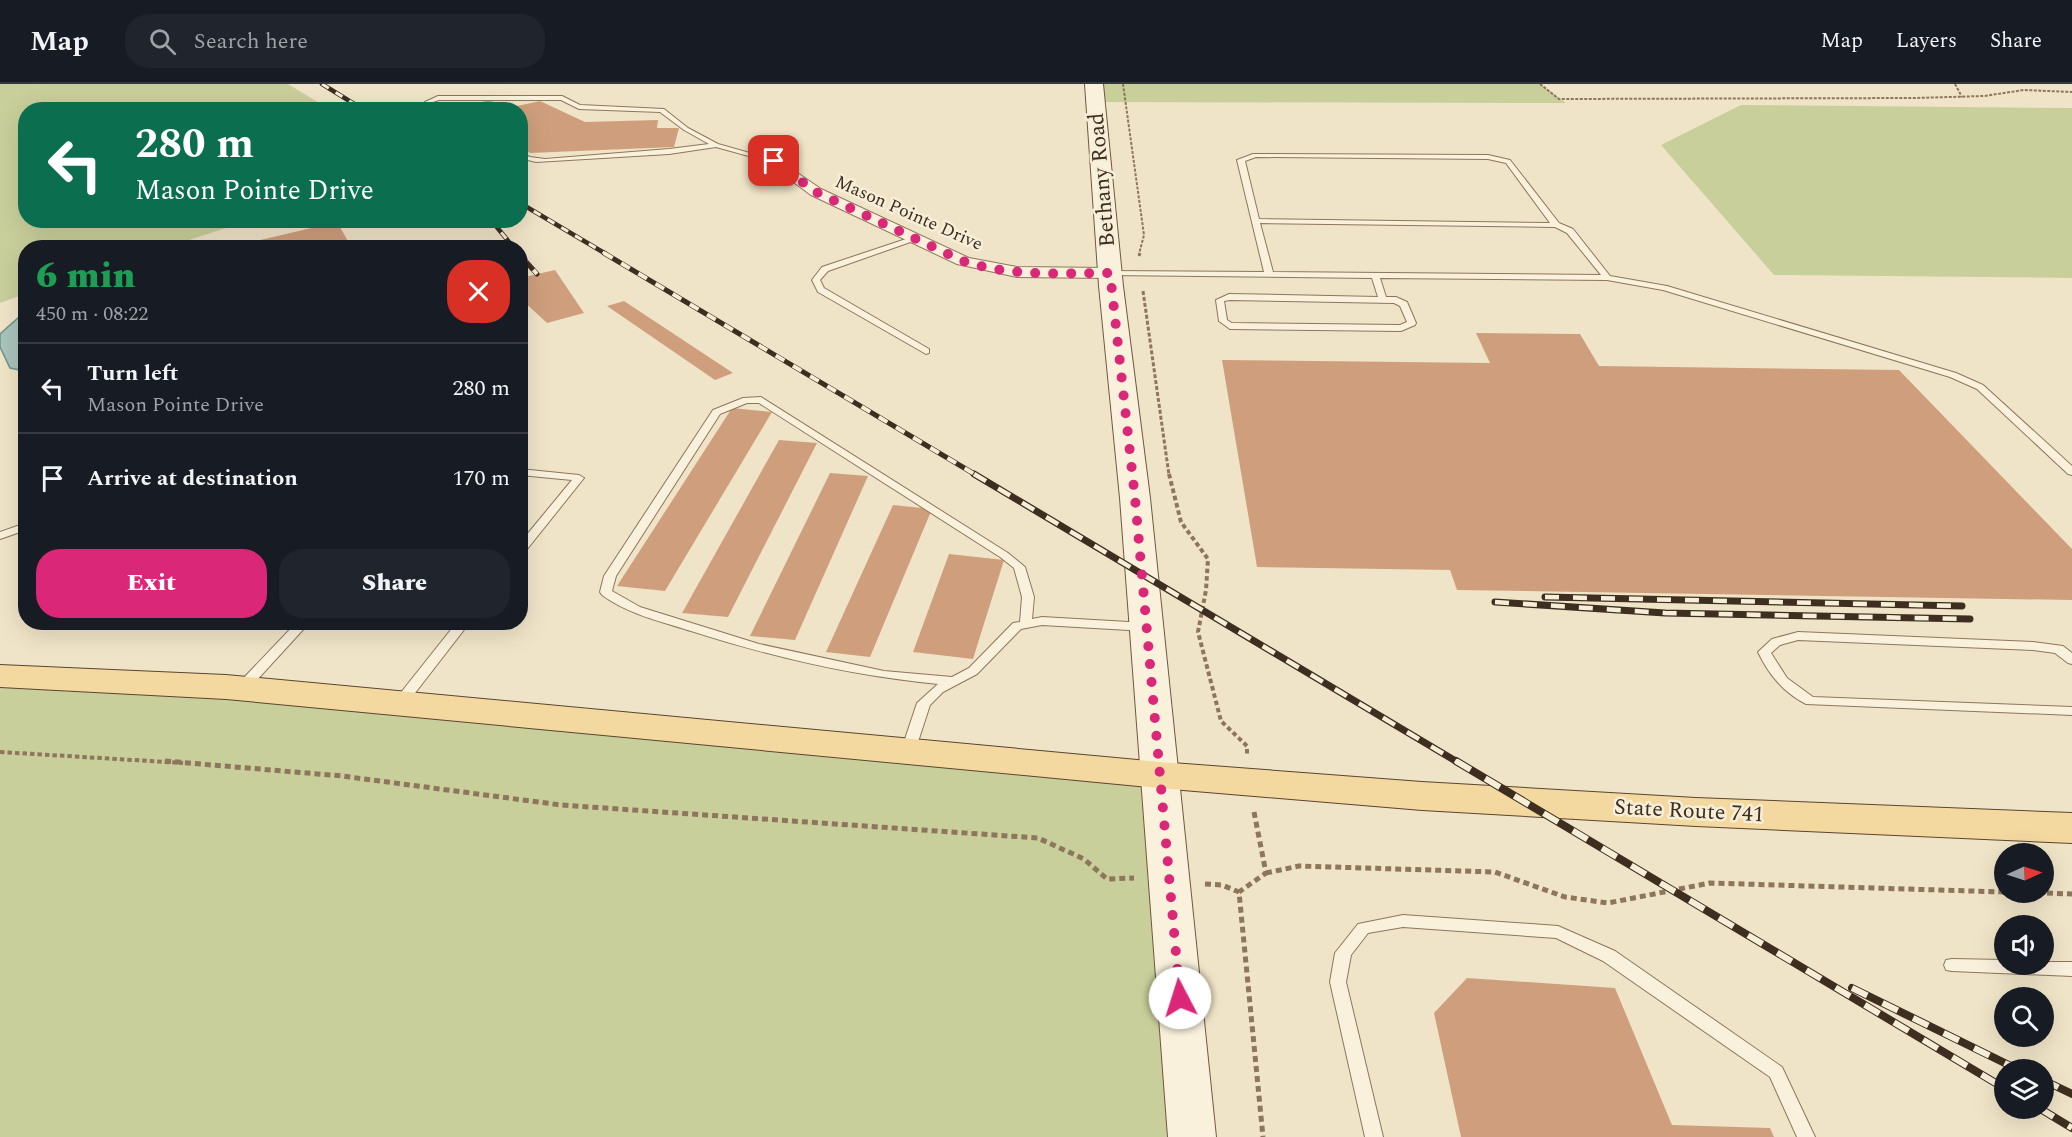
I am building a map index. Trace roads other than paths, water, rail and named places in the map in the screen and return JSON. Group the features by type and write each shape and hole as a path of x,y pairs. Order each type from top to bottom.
{"main road":[{"name":"Bethany Road","path":"1094,84 1110,273 1135,498 1192,1137"},
{"name":"State Route 741","path":"0,676 241,689 1160,775 1422,796 1696,812 2072,828"}],"street":[{"name":"Mason Pointe Drive","path":"774,161 816,192 983,268 1027,273 1110,273"}],"lane":[{"path":"428,102 438,98 562,98 579,107 662,110 686,129 716,146 774,161"},
{"path":"528,159 548,161 587,156 675,153 716,146"},
{"path":"1269,274 1241,160 1255,155 1488,157 1508,161 1557,225"},
{"path":"1256,221 1557,225 1570,231 1607,278"},
{"path":"915,239 825,269 816,280 820,290 926,351"},
{"path":"1110,273 1607,278 1664,288 1953,375 1980,387 2072,472"},
{"path":"1375,276 1383,300"},
{"path":"1229,297 1383,300 1396,300 1404,304 1412,323 1401,328 1230,326 1223,321 1220,300 1229,297"},
{"path":"952,681 884,675 757,648 636,610 606,592 610,576 716,412 747,400 761,400 1004,555 1019,567 1028,597 1026,624"},
{"path":"528,473 579,478 528,541"},
{"path":"0,536 18,529"},
{"path":"908,751 924,703 938,689 973,671 1017,626 1042,621 1147,627"},
{"path":"241,689 296,630"},
{"path":"400,703 458,630"},
{"path":"2072,660 2059,649 2032,646 1798,636 1776,642 1764,651 1773,672 1791,691 1811,701 2072,711"},
{"path":"1374,1137 1338,982 1343,953 1363,928 1403,921 1558,932 1609,956 1776,1072 1806,1137"},
{"path":"1952,965 2072,969"}],"water":[{"path":"18,318 18,370 10,368 0,347 0,334"}],"railway":[{"path":"322,84 351,102"},
{"path":"528,208 606,254"},
{"path":"498,228 507,240"},
{"path":"604,253 976,475"},
{"path":"528,264 537,274"},
{"path":"974,474 1459,763"},
{"path":"1545,597 1962,606"},
{"path":"1495,602 1665,613 1970,619"},
{"path":"1456,761 1994,1082"},
{"path":"1852,988 1997,1059"},
{"path":"2054,1085 2072,1094"},
{"path":"2054,1117 2072,1128"}]}
